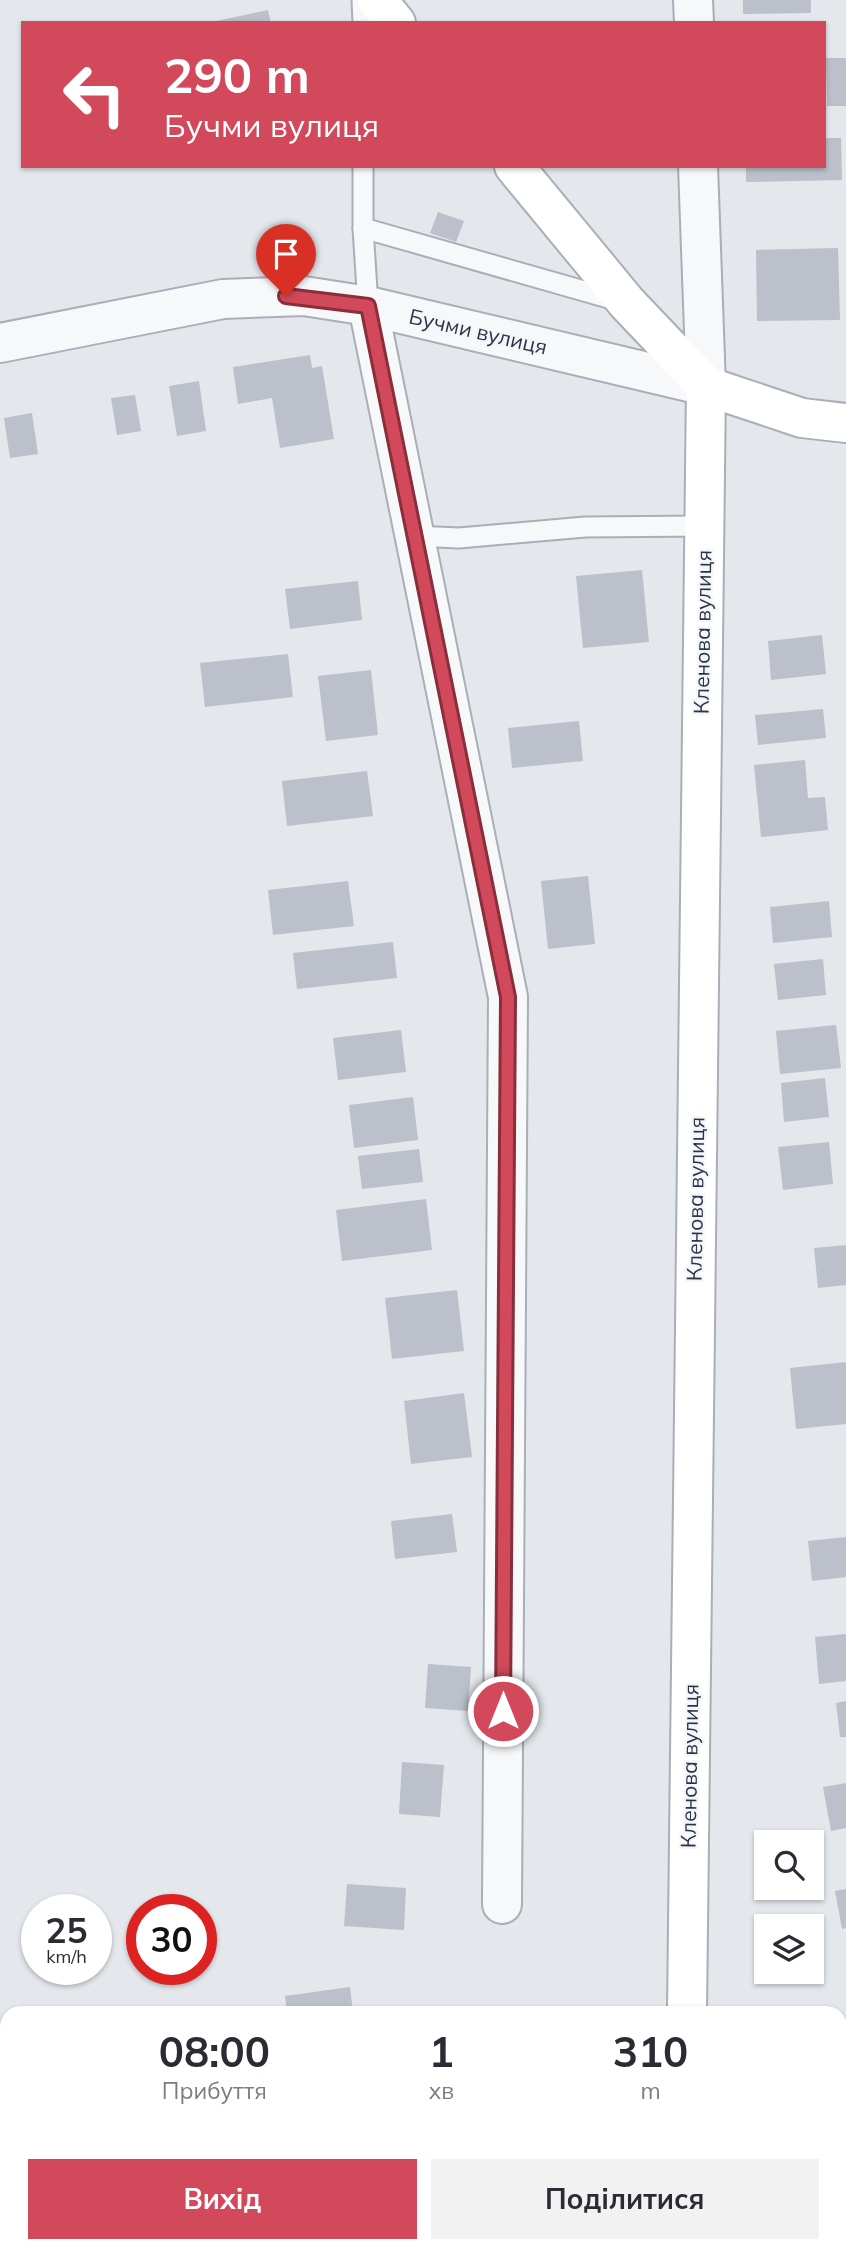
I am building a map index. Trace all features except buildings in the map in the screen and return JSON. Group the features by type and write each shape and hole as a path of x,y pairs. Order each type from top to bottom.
{"main road":[{"path":"377,0 394,21"},
{"path":"516,168 627,303 706,386 802,418 846,423"},
{"name":"Кленова вулиця","path":"687,2006 706,386"}],"street":[{"path":"693,0 694,21"},
{"path":"698,168 706,386"},
{"name":"Бучми вулиця","path":"0,343 223,299 304,296 368,306 706,386"},
{"path":"368,306 508,997 502,1904"}],"lane":[{"path":"362,0 362,21"},
{"path":"363,168 363,228 368,306"},
{"path":"363,228 627,303"},
{"path":"414,536 459,538 585,527 704,526"}],"route":[{"path":"286,296 304,296 368,306 508,997 503,1711"}]}
